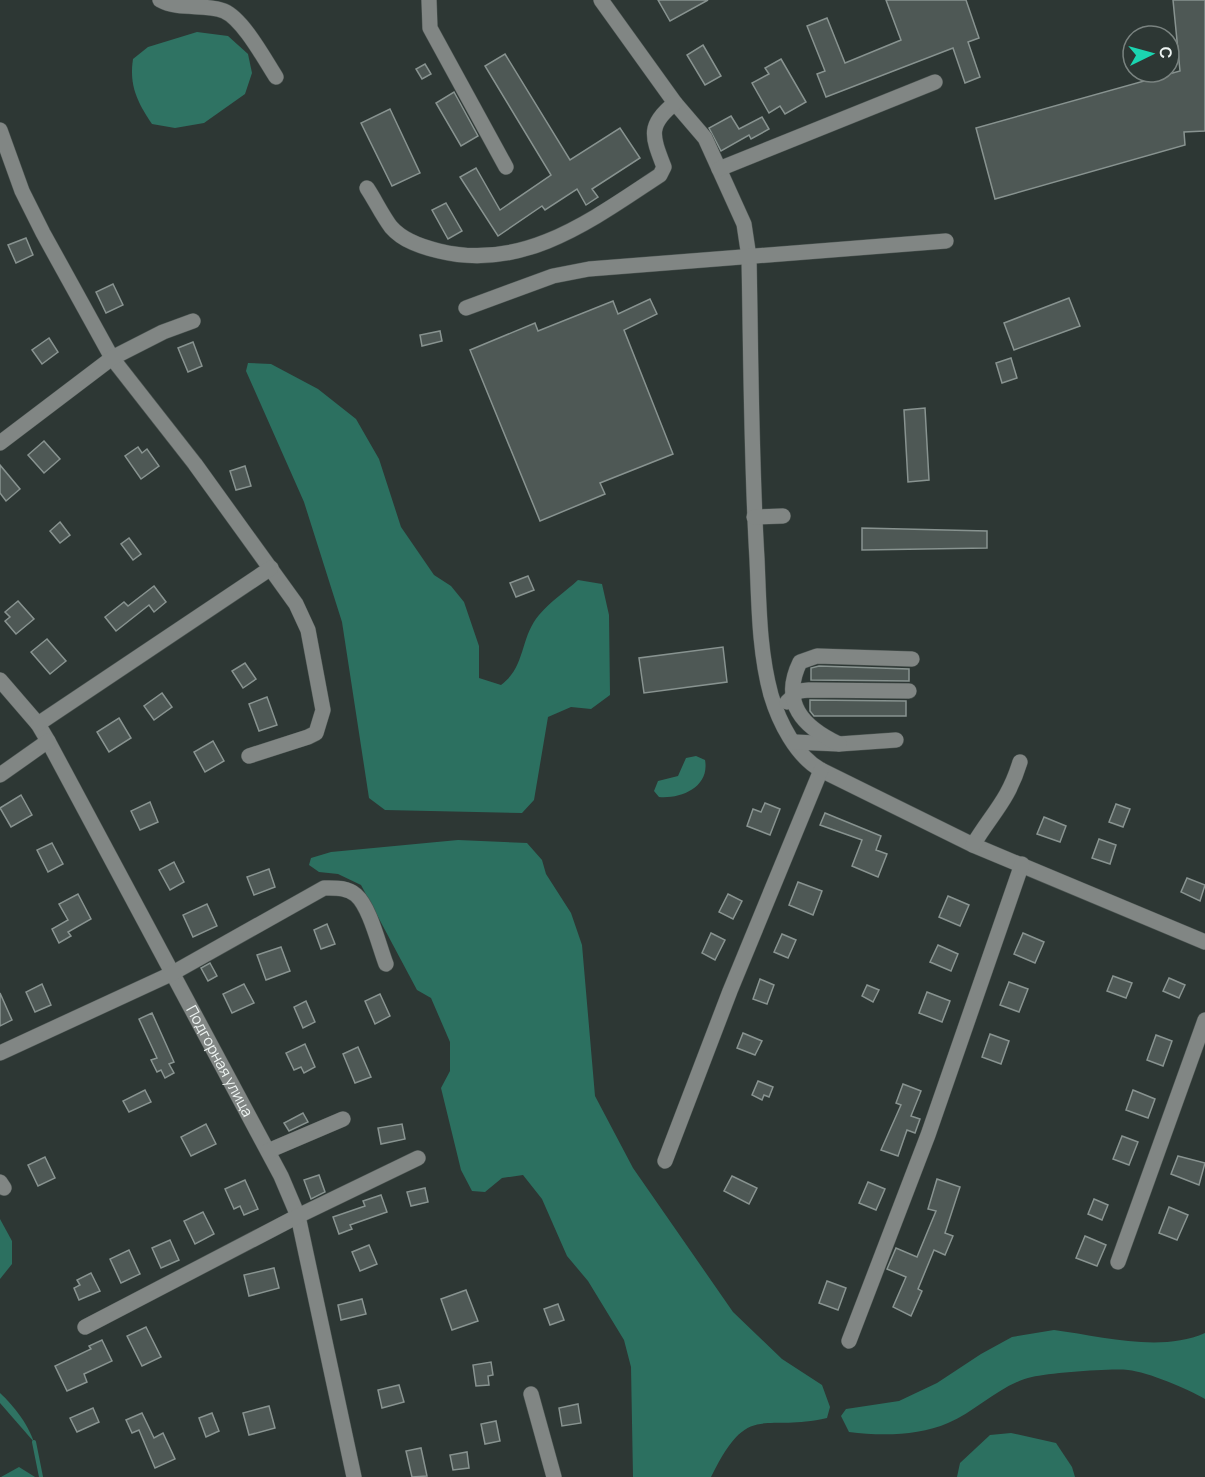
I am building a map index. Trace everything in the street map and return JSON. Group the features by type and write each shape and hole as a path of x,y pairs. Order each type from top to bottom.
{"street":[{"path":"160,0 186,8 225,12 243,28 276,77"},
{"path":"429,0 430,28 506,167"},
{"path":"601,0 675,103 705,138 744,224 749,258 754,517 762,652 777,711 794,742 816,767 973,845 1205,942"},
{"path":"719,169 935,82"},
{"path":"367,188 392,228 417,246 463,257 497,255 550,242 591,220 660,174 664,167 653,134 658,116 675,103"},
{"path":"0,130 22,191 112,358 195,464 271,568 296,604 308,630 323,710 316,734 249,756"},
{"path":"466,308 553,276 589,269 946,241"},
{"path":"0,443 112,358 163,332 193,321"},
{"path":"754,517 783,516"},
{"path":"38,724 271,568"},
{"path":"839,744 815,733 795,707 792,696 795,672 805,659 817,656 912,659"},
{"name":"Подгорная улица","path":"0,680 38,724 48,741 267,1151 298,1216 354,1477"},
{"path":"777,711 799,691 909,691"},
{"path":"794,742 839,744 896,740"},
{"path":"0,775 48,741"},
{"path":"665,1161 816,767 839,744"},
{"path":"973,845 1001,807 1011,789 1020,762"},
{"path":"849,1341 928,1135 1022,864"},
{"path":"0,1053 171,974 324,888 341,888 356,895 368,915 386,964"},
{"path":"1118,1262 1205,1020"},
{"path":"267,1151 342,1119"},
{"path":"85,1327 298,1216 418,1158"},
{"path":"531,1394 554,1477"}],"shaded area":[{"path":"197,32 228,36 248,54 252,73 245,94 204,123 175,128 152,124 135,93 132,77 133,59 148,47"},
{"path":"248,363 271,364 318,389 356,419 379,459 401,527 434,575 451,586 464,602 479,646 479,678 501,685 515,670 533,624 543,610 578,580 602,584 609,615 610,695 591,709 571,707 548,717 534,800 522,813 385,810 369,798 342,622 304,502 246,371"},
{"path":"696,756 705,760 703,777 698,784 676,796 659,797 654,791 658,781 678,776 686,758"},
{"path":"458,840 527,843 542,860 546,874 571,913 582,945 595,1096 633,1168 733,1312 782,1359 822,1385 830,1407 827,1418 804,1422 758,1424 747,1428 736,1437 724,1453 711,1477 633,1477 631,1367 624,1340 588,1281 567,1256 542,1199 523,1175 502,1178 485,1192 472,1191 461,1170 441,1088 450,1071 450,1042 431,998 417,990 361,885 338,874 319,872 309,865 311,858 331,852"},
{"path":"0,1219 12,1241 12,1264 0,1279"},
{"path":"1054,1330 1111,1339 1150,1342 1188,1339 1205,1333 1205,1399 1168,1381 1136,1371 1095,1370 1041,1375 1021,1380 999,1391 959,1418 912,1433 849,1432 841,1416 846,1409 899,1401 937,1383 1012,1337"},
{"path":"0,1393 20,1416 34,1442 0,1403"},
{"path":"1011,1433 1056,1443 1072,1467 1075,1477 957,1477 960,1463 990,1435"},
{"path":"19,1467 35,1477 1,1477"}],"building":[{"path":"658,0 708,0 670,21"},
{"path":"886,0 966,0 979,38 968,42 980,77 965,83 953,48 826,97 817,74 825,71 807,26 827,18 845,63 901,40"},
{"path":"1173,0 1205,0 1205,131 1184,132 1185,145 995,199 976,128 1133,84 1181,84 1181,24 1175,24"},
{"path":"703,45 721,76 705,85 687,55"},
{"path":"505,54 570,160 620,128 640,158 592,189 598,197 586,205 577,189 545,210 542,206 498,236 460,177 476,168 500,210 551,175 485,66"},
{"path":"781,59 806,102 785,114 780,106 769,113 752,83 769,74 765,68"},
{"path":"425,64 431,74 422,79 416,69"},
{"path":"454,92 478,136 461,146 436,103"},
{"path":"390,109 420,173 392,186 361,123"},
{"path":"731,116 739,129 762,117 769,129 751,139 749,135 721,151 709,128"},
{"path":"446,203 462,231 448,239 432,210"},
{"path":"26,238 33,255 16,263 8,245"},
{"path":"113,284 123,305 106,313 96,292"},
{"path":"1069,298 1080,326 1014,350 1004,323"},
{"path":"650,299 657,314 624,330 673,454 600,483 605,494 540,521 470,350 535,323 538,331 613,301 618,314"},
{"path":"440,331 442,341 422,346 420,335"},
{"path":"49,338 58,352 42,364 32,350"},
{"path":"193,342 202,366 188,372 178,348"},
{"path":"1011,358 1017,378 1002,383 996,363"},
{"path":"925,408 929,480 908,482 904,410"},
{"path":"44,441 60,459 44,473 28,455"},
{"path":"138,447 142,453 147,449 159,466 141,479 125,456"},
{"path":"0,465 20,489 6,501 0,493"},
{"path":"245,466 251,486 236,490 230,471"},
{"path":"60,522 70,535 60,543 50,531"},
{"path":"862,528 987,531 987,548 862,550"},
{"path":"129,538 141,554 133,560 121,544"},
{"path":"528,576 534,590 516,597 510,583"},
{"path":"154,586 166,602 154,612 149,605 116,631 105,617 124,602 128,606"},
{"path":"18,601 34,619 16,634 5,621 10,617 5,612"},
{"path":"47,639 66,661 50,674 31,652"},
{"path":"723,647 727,682 644,693 639,658"},
{"path":"245,663 256,679 243,688 232,671"},
{"path":"819,666 909,669 909,681 811,680 811,668"},
{"path":"162,693 172,707 154,720 144,706"},
{"path":"267,697 277,725 259,731 249,704"},
{"path":"810,700 906,701 906,716 814,716 810,711"},
{"path":"119,718 131,738 109,752 97,732"},
{"path":"213,741 224,761 205,772 194,752"},
{"path":"21,795 32,815 11,827 0,808"},
{"path":"150,802 158,822 140,830 131,811"},
{"path":"765,803 780,809 770,835 747,826 753,809 761,812"},
{"path":"1116,804 1130,809 1123,827 1109,822"},
{"path":"825,813 881,836 876,850 887,854 878,877 852,866 862,840 820,825"},
{"path":"1044,817 1066,826 1060,842 1037,834"},
{"path":"1099,839 1116,845 1110,864 1092,858"},
{"path":"52,843 63,864 48,872 37,850"},
{"path":"174,862 184,882 170,890 159,870"},
{"path":"269,869 275,887 254,895 247,877"},
{"path":"1187,878 1205,885 1200,901 1181,892"},
{"path":"798,882 822,891 813,915 789,905"},
{"path":"78,894 91,919 68,932 71,936 59,943 52,929 68,920 59,904"},
{"path":"728,894 742,901 733,919 719,912"},
{"path":"948,896 969,905 960,926 939,917"},
{"path":"207,904 217,926 193,937 183,915"},
{"path":"327,924 335,944 321,949 314,930"},
{"path":"711,933 725,940 715,960 702,953"},
{"path":"1023,933 1044,942 1035,963 1014,954"},
{"path":"782,934 796,940 788,958 774,952"},
{"path":"938,945 958,954 951,971 930,962"},
{"path":"281,947 290,971 266,980 257,955"},
{"path":"210,963 217,976 208,981 201,968"},
{"path":"1113,976 1132,983 1126,998 1107,991"},
{"path":"1169,978 1185,985 1179,998 1163,991"},
{"path":"760,979 774,985 767,1004 753,999"},
{"path":"1009,982 1028,989 1019,1012 1000,1005"},
{"path":"42,984 51,1005 35,1012 26,992"},
{"path":"244,984 254,1003 232,1013 223,994"},
{"path":"867,985 879,990 873,1002 862,996"},
{"path":"927,992 950,1001 942,1022 919,1013"},
{"path":"0,993 12,1020 0,1026"},
{"path":"380,994 390,1016 375,1024 365,1001"},
{"path":"306,1001 315,1022 303,1028 294,1007"},
{"path":"152,1013 174,1062 169,1064 174,1073 165,1078 161,1070 157,1072 151,1060 157,1058 139,1019"},
{"path":"743,1033 762,1041 755,1055 737,1048"},
{"path":"990,1034 1009,1041 1001,1064 982,1057"},
{"path":"1156,1035 1172,1041 1163,1066 1147,1060"},
{"path":"305,1044 315,1067 304,1073 301,1067 294,1070 286,1053"},
{"path":"358,1047 371,1077 355,1083 343,1054"},
{"path":"758,1081 773,1087 769,1097 764,1095 762,1100 752,1095"},
{"path":"903,1084 921,1091 911,1116 920,1119 915,1133 907,1130 898,1156 881,1150 901,1105 896,1103"},
{"path":"145,1090 151,1102 129,1112 123,1101"},
{"path":"1133,1090 1155,1099 1148,1118 1126,1110"},
{"path":"303,1113 308,1122 289,1131 284,1123"},
{"path":"206,1124 216,1144 191,1156 181,1137"},
{"path":"402,1124 405,1139 381,1144 378,1128"},
{"path":"1122,1136 1138,1142 1129,1165 1113,1159"},
{"path":"1178,1156 1205,1163 1199,1185 1171,1174"},
{"path":"45,1157 55,1178 38,1186 28,1165"},
{"path":"319,1175 325,1192 311,1199 304,1180"},
{"path":"732,1176 757,1188 749,1204 724,1191"},
{"path":"937,1179 960,1187 945,1233 953,1236 945,1255 934,1250 918,1289 922,1291 911,1316 893,1307 906,1277 887,1269 896,1248 917,1257 936,1211 928,1209"},
{"path":"245,1180 258,1209 244,1215 240,1206 234,1209 225,1189"},
{"path":"868,1182 885,1189 876,1210 859,1203"},
{"path":"425,1188 428,1202 411,1206 407,1192"},
{"path":"381,1195 387,1212 350,1225 352,1229 339,1234 333,1217 365,1206 363,1201"},
{"path":"1094,1199 1108,1205 1102,1220 1088,1214"},
{"path":"1169,1207 1188,1215 1177,1240 1159,1233"},
{"path":"203,1212 214,1234 195,1244 184,1221"},
{"path":"1085,1236 1106,1245 1097,1266 1076,1258"},
{"path":"170,1240 179,1260 161,1268 152,1248"},
{"path":"369,1245 377,1264 360,1271 352,1252"},
{"path":"129,1250 140,1274 121,1283 110,1259"},
{"path":"274,1268 279,1288 249,1296 244,1275"},
{"path":"91,1273 100,1291 79,1300 74,1288 80,1285 77,1280"},
{"path":"827,1281 846,1288 838,1310 819,1303"},
{"path":"466,1290 478,1321 452,1330 441,1299"},
{"path":"362,1299 366,1314 341,1320 338,1305"},
{"path":"558,1304 564,1320 550,1325 544,1309"},
{"path":"146,1327 161,1357 142,1366 127,1336"},
{"path":"102,1340 112,1361 84,1374 87,1382 67,1391 55,1366 91,1349 89,1346"},
{"path":"491,1362 493,1375 488,1376 489,1385 476,1386 473,1365"},
{"path":"399,1385 404,1402 382,1408 378,1390"},
{"path":"578,1404 581,1423 562,1426 559,1408"},
{"path":"269,1406 275,1428 249,1435 243,1413"},
{"path":"93,1408 99,1422 77,1432 70,1418"},
{"path":"142,1413 154,1438 163,1433 175,1459 155,1468 139,1430 132,1433 126,1420"},
{"path":"212,1413 219,1431 206,1437 199,1418"},
{"path":"496,1421 500,1441 485,1444 481,1424"},
{"path":"421,1448 427,1476 412,1477 406,1451"},
{"path":"467,1452 469,1468 453,1470 450,1455"}],"waterway":[{"path":"34,1442 41,1477"}]}
